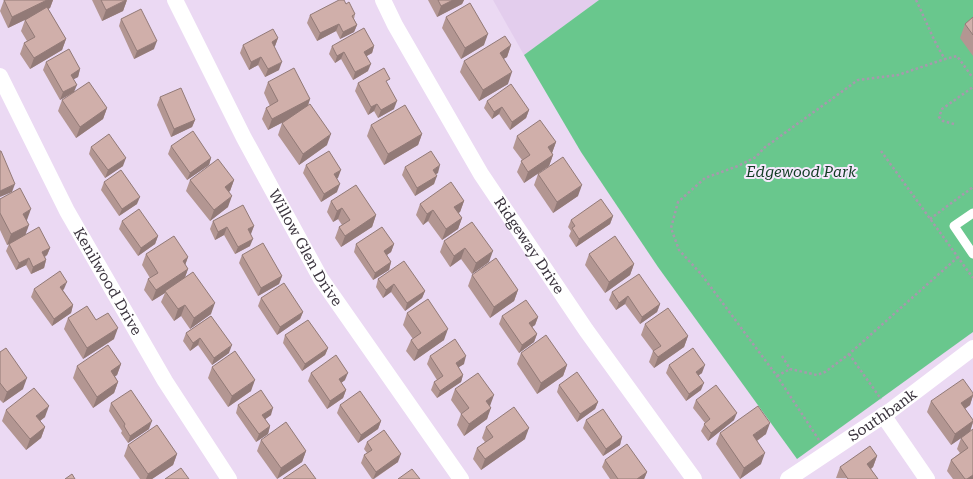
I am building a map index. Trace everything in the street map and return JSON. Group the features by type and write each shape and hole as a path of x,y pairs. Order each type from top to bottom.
{"street":[{"name":"Willow Glen Drive","path":"175,0 244,138 321,279 461,479"},
{"name":"Ridgeway Drive","path":"383,0 395,25 481,174 586,330 694,479"},
{"name":"Kenilwood Drive","path":"0,76 67,210 164,381 229,479"},
{"name":"Southbank","path":"788,479 886,413 973,348"},
{"path":"886,413 927,479"}],"lane":[{"path":"973,213 954,226 973,254"}],"path":[{"path":"916,0 930,29 934,43 945,59"},
{"path":"827,452 777,376 701,274 679,250 671,228 678,202 705,178 756,157 764,148 858,80 898,75 956,56 973,78"},
{"path":"954,124 942,121 939,117 942,109 973,87"},
{"path":"881,151 973,278"},
{"path":"930,219 973,187"},
{"path":"777,376 790,369 817,375 825,372 958,257"},
{"path":"848,354 886,413"},
{"path":"782,356 790,369"}],"shaded area":[{"path":"493,0 599,0 524,55"}],"green space":[{"name":"Edgewood Park","path":"599,0 973,0 973,332 797,459 658,267 581,152 524,55"}],"building":[{"path":"4,0 47,0 12,17"},
{"path":"101,0 126,0 106,10"},
{"path":"339,0 344,0 346,4 349,2 355,14 352,16 357,25 343,32 339,24 320,33 310,15"},
{"path":"438,0 453,0 441,6"},
{"path":"470,3 488,34 465,48 446,17"},
{"path":"47,7 66,39 34,58 24,43 35,37 25,20"},
{"path":"141,9 157,41 137,51 121,19"},
{"path":"973,17 973,35 965,24"},
{"path":"364,28 374,46 364,52 371,64 355,72 344,52 337,56 332,46"},
{"path":"273,29 278,38 272,42 282,62 268,69 261,57 251,62 243,45"},
{"path":"505,36 511,45 500,53 512,72 483,90 464,61"},
{"path":"69,49 80,69 71,75 77,85 63,92 46,62"},
{"path":"294,68 310,99 272,119 266,108 278,101 268,82"},
{"path":"384,68 390,79 386,81 397,101 381,110 377,104 371,107 358,83"},
{"path":"89,82 107,108 80,127 62,100"},
{"path":"511,84 529,110 512,122 502,107 494,112 487,101"},
{"path":"181,88 195,120 174,129 160,97"},
{"path":"310,104 331,134 303,154 282,123"},
{"path":"405,105 422,134 388,154 371,125"},
{"path":"540,120 556,142 548,147 553,155 528,172 521,161 530,155 517,136"},
{"path":"193,131 211,158 190,173 171,146"},
{"path":"109,134 126,158 108,170 91,147"},
{"path":"0,151 15,184 0,191"},
{"path":"329,151 341,170 334,174 340,184 324,194 306,165"},
{"path":"431,151 440,165 433,170 437,176 417,188 405,167"},
{"path":"563,157 582,185 557,202 538,174"},
{"path":"218,159 234,180 225,187 232,196 214,210 190,180"},
{"path":"121,170 140,197 122,209 104,182"},
{"path":"451,182 464,201 454,207 462,218 446,229 433,210 427,214 420,204"},
{"path":"356,185 376,215 345,236 339,227 350,220 342,208 337,211 331,201"},
{"path":"20,188 31,209 23,214 29,225 11,234 0,213 0,199"},
{"path":"601,199 613,216 579,239 572,228 575,226 571,220"},
{"path":"243,205 254,226 248,229 253,239 238,247 227,227 218,232 213,221"},
{"path":"139,209 158,236 141,248 122,221"},
{"path":"472,222 493,251 476,263 465,248 454,256 444,241"},
{"path":"39,227 50,248 42,252 46,260 33,267 29,258 19,263 9,244"},
{"path":"382,227 394,244 384,251 391,262 375,273 356,244"},
{"path":"174,236 188,257 183,261 188,269 156,290 148,279 158,273 146,254"},
{"path":"615,236 634,264 609,282 589,254"},
{"path":"263,243 282,276 261,288 242,255"},
{"path":"496,258 518,290 494,307 472,275"},
{"path":"404,261 425,291 407,303 394,284 386,290 378,279"},
{"path":"60,271 67,282 60,287 73,305 54,319 34,289"},
{"path":"193,272 215,303 194,318 185,305 178,309 165,291"},
{"path":"639,274 660,304 642,317 628,296 619,303 612,292"},
{"path":"284,283 303,312 280,327 261,298"},
{"path":"428,299 448,329 418,350 411,340 421,333 407,313"},
{"path":"526,300 538,317 529,323 537,334 522,345 502,316"},
{"path":"87,306 96,320 108,313 118,328 87,348 68,318"},
{"path":"668,308 688,336 658,357 653,351 661,346 645,324"},
{"path":"211,316 232,345 214,358 200,338 193,343 186,333"},
{"path":"308,320 328,348 305,364 285,335"},
{"path":"546,335 567,365 541,383 521,353"},
{"path":"455,339 466,356 456,363 463,375 440,391 434,382 443,376 430,356"},
{"path":"108,345 121,364 111,371 118,382 97,397 77,366"},
{"path":"6,348 27,378 7,392 0,383 0,352"},
{"path":"693,348 705,365 696,372 704,383 689,394 669,365"},
{"path":"235,351 255,380 232,396 212,367"},
{"path":"336,355 348,373 339,379 346,390 330,401 311,373"},
{"path":"577,372 598,402 580,414 559,385"},
{"path":"478,373 494,395 486,401 491,408 469,424 461,414 469,408 455,389"},
{"path":"963,379 973,395 961,403 973,421 955,434 931,401"},
{"path":"716,385 737,413 711,433 704,424 710,419 696,400"},
{"path":"34,388 49,406 36,416 45,427 30,439 6,410"},
{"path":"131,390 152,421 130,436 124,426 125,424 111,403"},
{"path":"261,390 273,408 262,415 270,426 259,434 238,405"},
{"path":"360,391 381,421 361,435 340,405"},
{"path":"758,406 770,423 753,435 765,453 744,468 720,433"},
{"path":"514,407 529,428 485,459 477,448 493,437 486,427"},
{"path":"603,409 622,437 606,449 586,420"},
{"path":"286,422 306,451 281,468 261,440"},
{"path":"157,425 177,454 148,474 128,445"},
{"path":"973,429 973,475 965,479 951,460 968,448 961,438"},
{"path":"384,430 401,454 376,472 364,455 372,450 367,442"},
{"path":"627,444 647,472 637,479 618,479 605,460"},
{"path":"870,446 877,456 867,464 878,479 848,479 840,467"},
{"path":"305,464 316,479 283,479"},
{"path":"181,468 189,479 165,479"},
{"path":"412,469 420,479 398,479"},
{"path":"72,474 75,479 65,479"}]}
